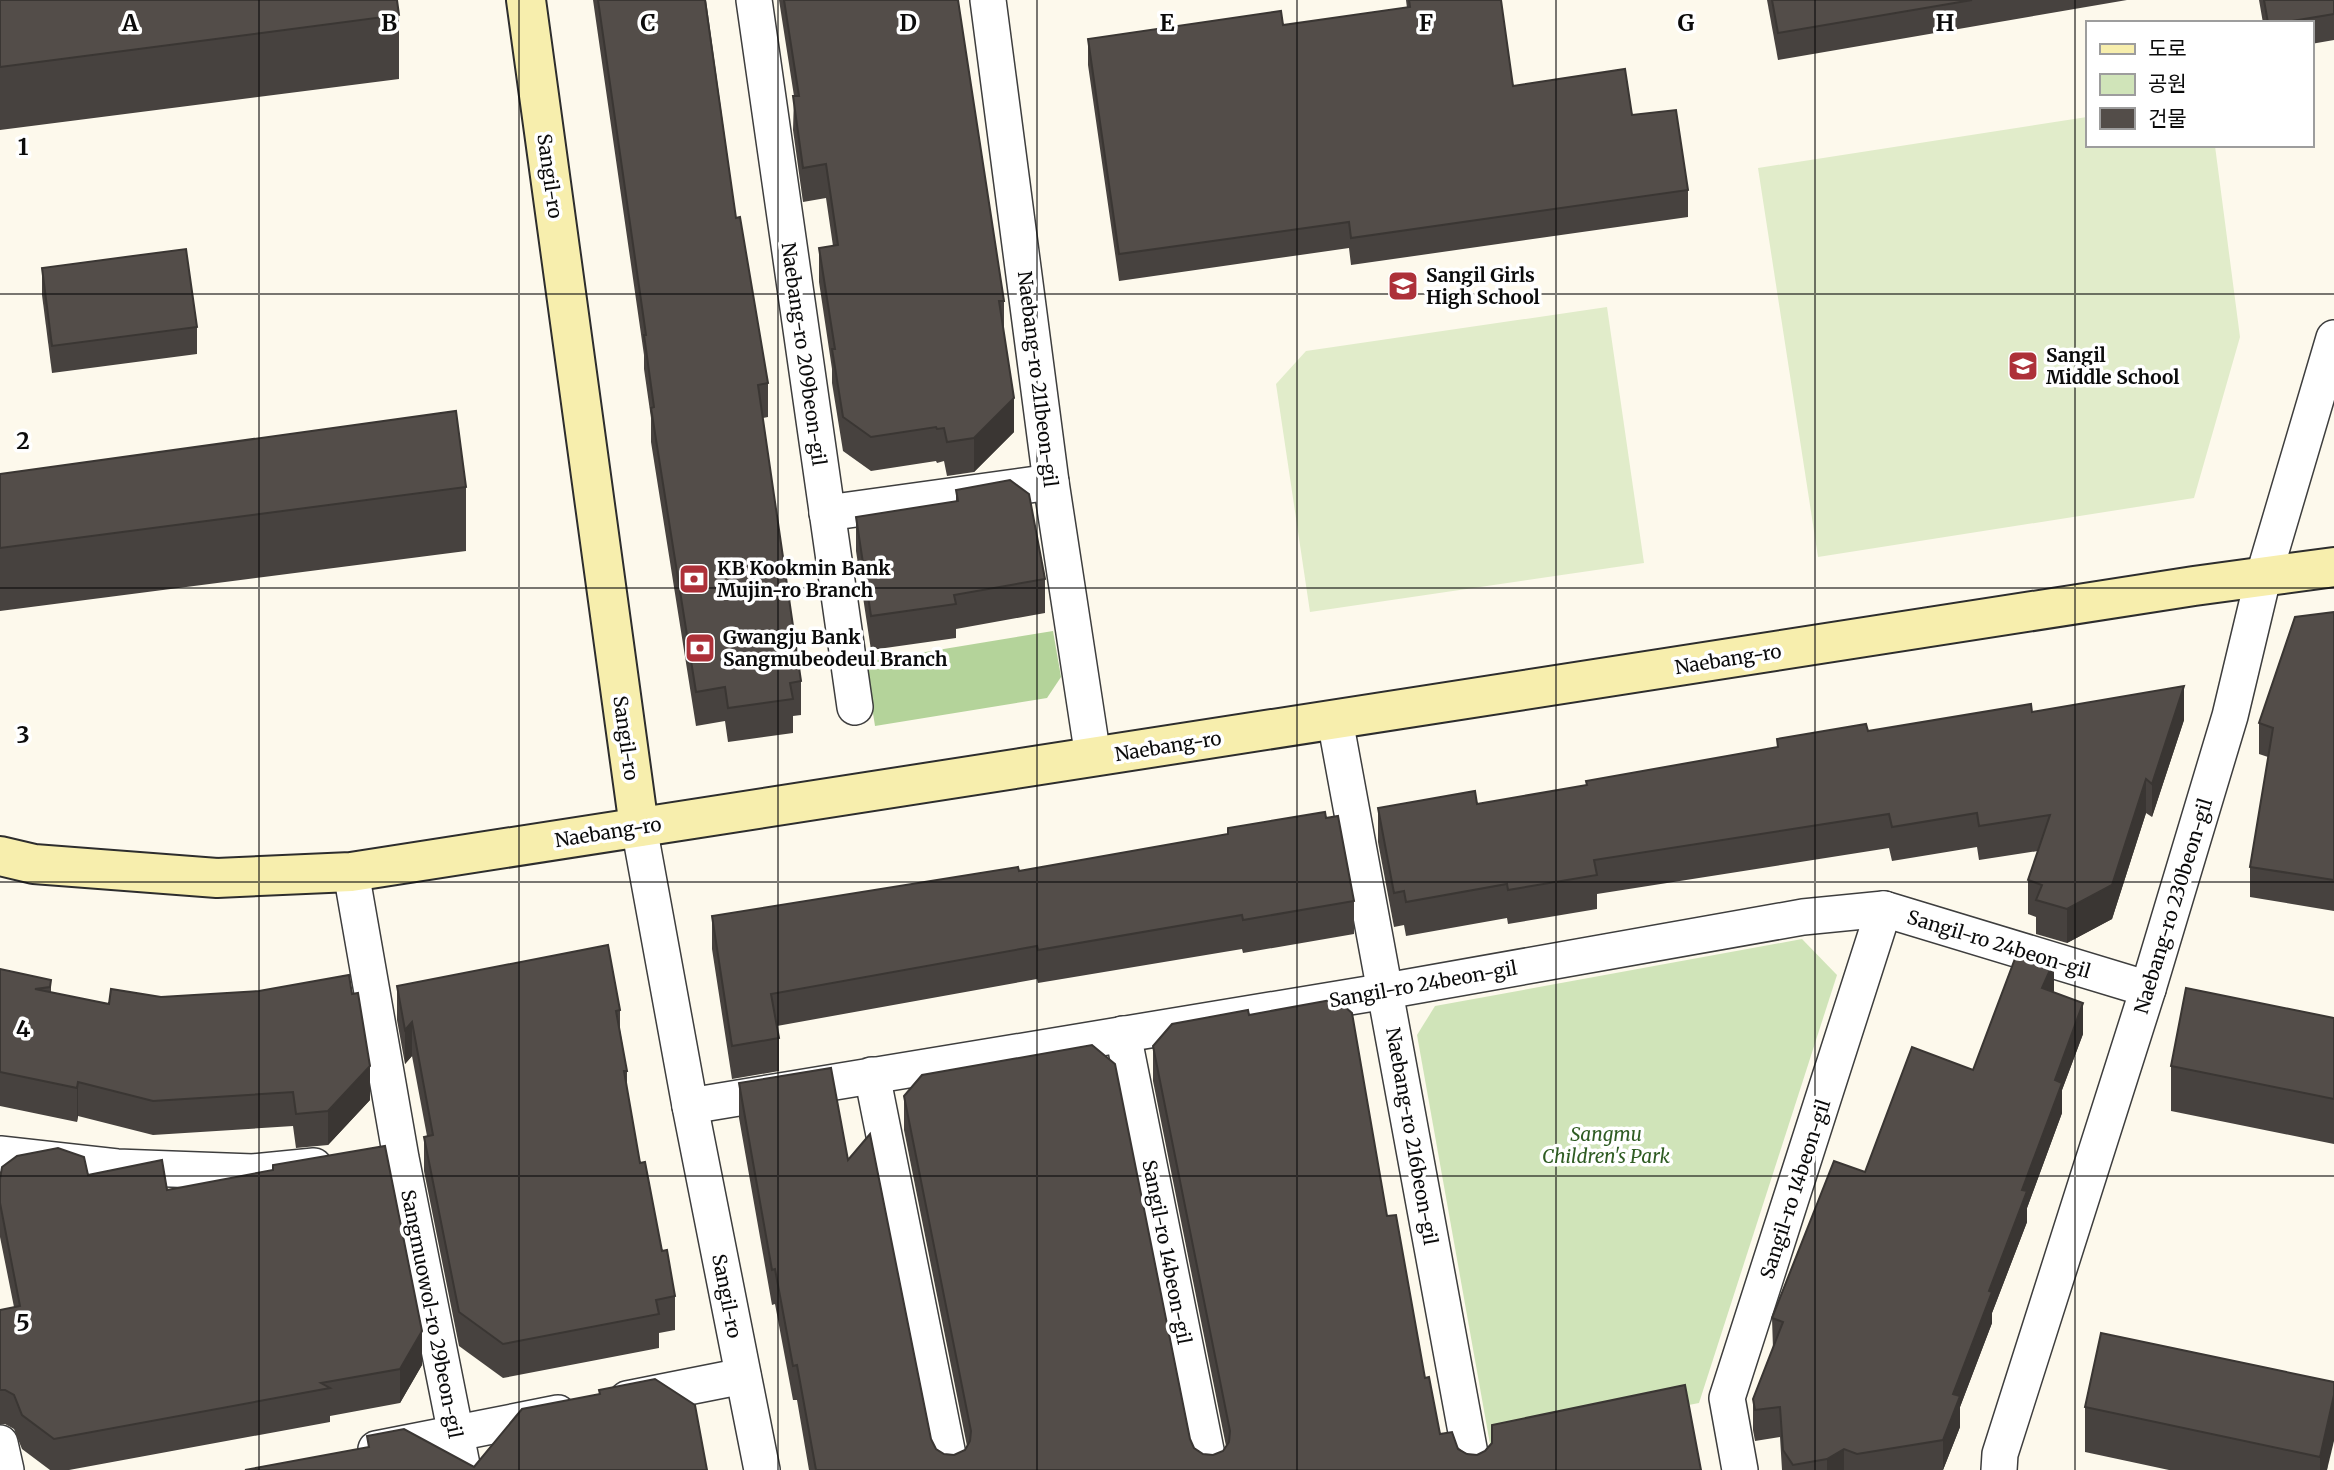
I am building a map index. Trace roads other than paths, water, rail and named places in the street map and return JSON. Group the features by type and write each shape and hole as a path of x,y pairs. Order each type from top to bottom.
{"street":[{"name":"Sangil-ro","path":"526,0 639,827 690,1105 762,1470"},
{"name":"Naebang-ro 209beon-gil","path":"754,0 855,707"},
{"name":"Naebang-ro 211beon-gil","path":"988,0 1051,482 1093,757"},
{"name":"Naebang-ro 230beon-gil","path":"2000,1470 2000,1454 2230,716 2263,578 2334,338"},
{"path":"827,513 1051,482"},
{"name":"Naebang-ro","path":"0,856 34,864 217,878 352,872 2194,586 2334,567"},
{"name":"Naebang-ro 216beon-gil","path":"1335,720 1473,1470"},
{"name":"Sangmuowol-ro 29beon-gil","path":"352,872 374,1160 456,1433 463,1470"},
{"name":"Sangil-ro 24beon-gil","path":"690,1105 1385,991 1803,918 1884,909 2147,989"},
{"name":"Sangil-ro 14beon-gil","path":"1740,1470 1727,1398 1884,909"},
{"name":"Sangil-ro 14beon-gil","path":"1123,1034 1210,1470"},
{"path":"872,1075 951,1470"},
{"path":"0,1154 117,1167 253,1172 374,1160"},
{"path":"348,1454 743,1376"},
{"path":"0,1443 6,1470"}],"place":[{"name":"Sangil Girls High School","path":"1403,286"},
{"name":"Sangil Middle School","path":"2023,366"},
{"name":"KB Kookmin Bank Mujin-ro Branch","path":"694,579"},
{"name":"Gwangju Bank Sangmubeodeul Branch","path":"700,648"}],"park label":[{"name":"Sangmu Children's Park","path":"1606,1145"}]}
